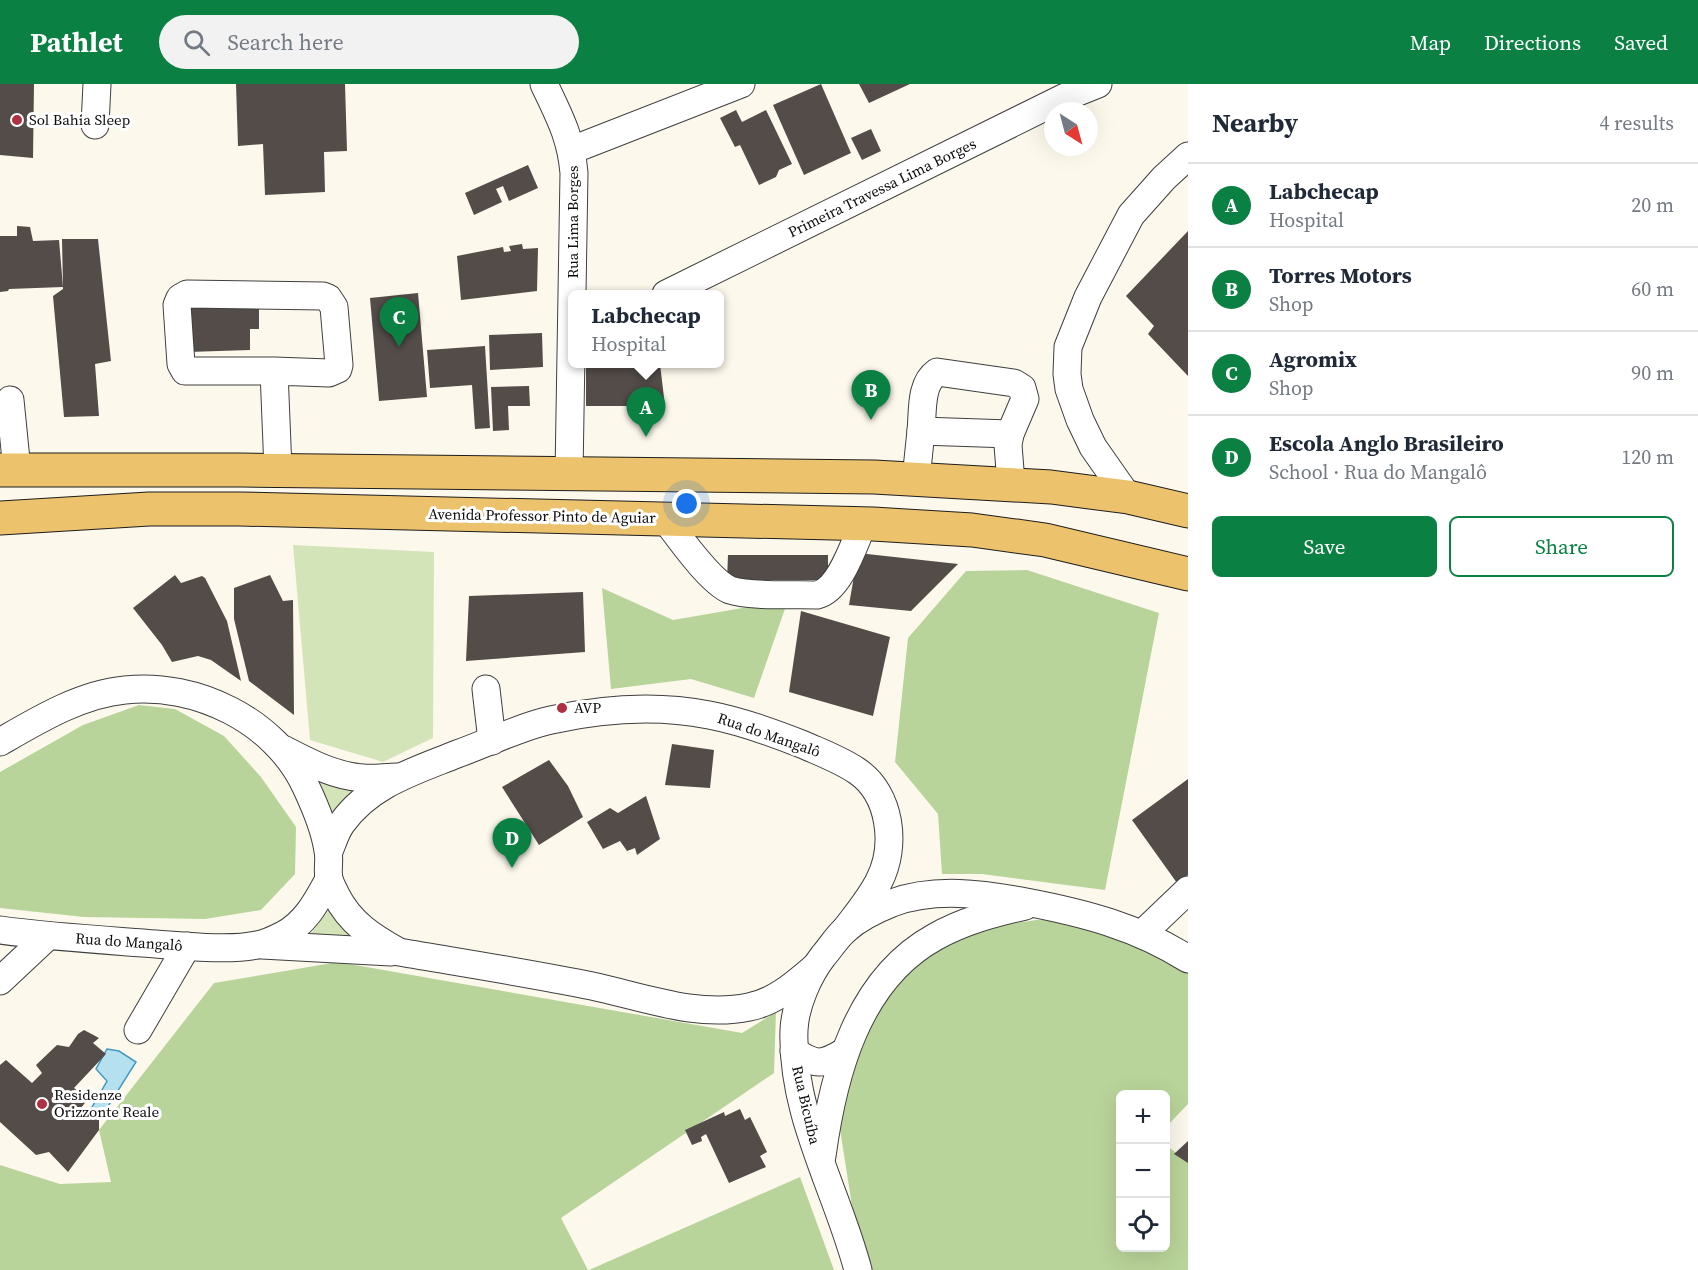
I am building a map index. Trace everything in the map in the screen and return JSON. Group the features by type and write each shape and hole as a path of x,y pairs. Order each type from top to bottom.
{"main road":[{"path":"9,470 278,470 916,479 1011,483 1128,497 1188,511"},
{"name":"Avenida Professor Pinto de Aguiar","path":"0,518 148,509 240,509 863,524 972,530 1045,540 1188,574"}],"street":[{"path":"95,125 97,84"},
{"name":"Rua Lima Borges","path":"544,84 572,150 574,173 573,290"},
{"path":"572,150 741,84"},
{"name":"Primeira Travessa Lima Borges","path":"674,290 1062,98 1098,84"},
{"path":"1128,497 1093,447 1080,420 1066,374 1068,347 1088,297 1131,215 1164,178 1188,156"},
{"path":"187,294 323,296 328,298 334,307 338,369 329,373 274,371 185,371 181,364 177,305 180,298 187,294"},
{"name":"Rua Lima Borges","path":"569,474 571,368"},
{"path":"274,371 278,470"},
{"path":"916,479 925,386 930,377 937,372 1014,383 1023,388 1025,399 1010,434 1008,445 1011,483"},
{"path":"9,470 10,400"},
{"path":"921,431 1010,434"},
{"path":"665,519 705,569 728,589 743,593 817,595 823,594 834,585 863,524"},
{"name":"Rua do Mangalô","path":"0,742 56,712 89,698 124,690 157,688 190,694 224,707 252,723 281,748 338,774 363,778 399,777"},
{"path":"486,689 492,741"},
{"name":"Rua do Mangalô","path":"328,851 341,825 354,808 371,794 399,777 492,741 550,721 592,714 672,710 710,715 756,727 798,743 858,771 873,786 884,805 890,831 888,855 880,880 845,930"},
{"name":"Rua do Mangalô","path":"258,945 285,934 303,920 316,904 328,879 328,851 318,815 305,785 281,748"},
{"name":"Rua do Mangalô","path":"328,879 339,901 354,921 371,936 399,952"},
{"path":"1142,934 1188,890"},
{"name":"Rua Bicuíba","path":"858,1270 821,1166 799,1085 794,1051 794,1027 815,967 845,930 892,903 915,897 952,894 985,895 1099,918 1142,934 1188,959"},
{"path":"915,897 934,914 936,923 934,937"},
{"name":"Rua Bicuíba","path":"821,1166 826,1125 844,1052 872,997 894,970 934,937 990,914 1033,904"},
{"name":"Rua do Mangalô","path":"0,930 48,936 187,946 258,945 399,952 591,986 704,1010 751,1007 767,1001 794,985 815,967"},
{"path":"0,981 48,936"},
{"path":"138,1030 187,946"},
{"path":"794,1051 808,1061 818,1063 829,1061 844,1052"}],"green space":[{"path":"293,545 434,552 433,738 383,762 310,740"},
{"path":"1027,570 1159,613 1105,890 982,874 942,874 938,814 895,762 908,638 966,571"},
{"path":"602,588 673,620 788,600 754,698 691,679 611,689"},
{"path":"139,705 175,709 224,736 261,777 296,827 295,874 261,910 205,919 84,917 0,908 0,772 83,725"},
{"path":"319,777 360,787 330,815"},
{"path":"333,905 349,936 309,936"},
{"path":"1036,920 1132,922 1188,960 1188,1104 1170,1123 1170,1090 1116,1090 1116,1252 1170,1252 1170,1148 1188,1162 1188,1270 862,1270 837,1110 881,992 924,954 982,928"},
{"path":"338,962 742,1033 776,1012 774,1073 561,1218 588,1270 0,1270 0,1165 60,1184 111,1182 99,1130 214,983"},
{"path":"800,1177 834,1270 589,1270"}],"water":[{"path":"107,1049 119,1051 136,1062 102,1116 91,1109 107,1081 96,1069"}],"building":[{"name":"Sol Bahia Sleep","path":"0,84 34,84 33,158 0,155"},
{"path":"236,84 345,84 347,151 324,152 325,192 265,195 263,144 238,146"},
{"path":"821,84 851,153 804,175 773,105"},
{"path":"859,84 910,84 869,103"},
{"path":"736,110 742,122 766,110 792,164 779,170 776,177 759,185 740,145 735,147 720,118"},
{"path":"871,129 881,151 862,160 851,138"},
{"path":"528,165 538,188 509,201 503,186 496,189 502,202 474,215 465,193"},
{"path":"17,226 30,227 33,241 59,240 63,287 9,289 0,292 0,236 17,236"},
{"path":"1188,231 1188,376 1148,334 1154,326 1126,296"},
{"path":"62,239 98,239 111,361 95,364 99,416 64,417 53,296 63,289"},
{"path":"522,244 523,249 538,248 537,291 461,300 457,256 503,247 504,252 511,251 509,246"},
{"path":"418,293 427,397 379,401 370,298"},
{"path":"186,297 259,298 259,329 250,329 250,350 188,352"},
{"path":"542,333 543,367 490,370 489,335"},
{"path":"485,346 490,428 475,429 472,385 430,388 427,350"},
{"path":"586,368 660,368 665,406 586,406"},
{"path":"529,386 530,406 508,406 509,430 493,431 491,387"},
{"path":"858,553 958,564 911,611 849,605"},
{"path":"728,555 828,555 828,580 727,580"},
{"path":"175,575 181,583 202,576 205,578 227,621 241,681 211,660 198,656 172,662 162,645 133,608"},
{"path":"270,575 283,601 293,600 294,715 249,681 234,619 234,588"},
{"path":"583,592 585,652 466,661 469,596"},
{"path":"801,611 890,637 873,716 789,692"},
{"path":"672,744 714,750 710,788 665,785"},
{"path":"549,760 568,786 583,817 539,845 502,787"},
{"path":"1188,779 1188,875 1177,883 1132,820"},
{"path":"646,796 660,839 637,855 635,848 627,851 620,841 603,849 587,822 610,808 618,813"},
{"name":"Residenze Orizzonte Reale","path":"84,1030 99,1038 93,1043 106,1054 74,1088 88,1099 81,1108 99,1119 99,1130 68,1172 49,1152 36,1155 0,1122 0,1065 6,1060 32,1083 42,1073 36,1065 57,1045 69,1047 78,1034"},
{"path":"740,1109 745,1120 750,1117 767,1152 760,1156 766,1167 729,1183 706,1134 701,1137 702,1141 692,1145 685,1130 724,1112 725,1116"},
{"path":"1188,1141 1188,1163 1174,1154"}],"place":[{"name":"Sol Bahia Sleep","path":"17,120"},
{"name":"Agromix","path":"399,347"},
{"name":"Torres Motors","path":"871,420"},
{"name":"Labchecap","path":"646,437"},
{"name":"AVP","path":"562,708"},
{"name":"Escola Anglo Brasileiro","path":"512,868"},
{"name":"Residenze Orizzonte Reale","path":"42,1104"}]}
